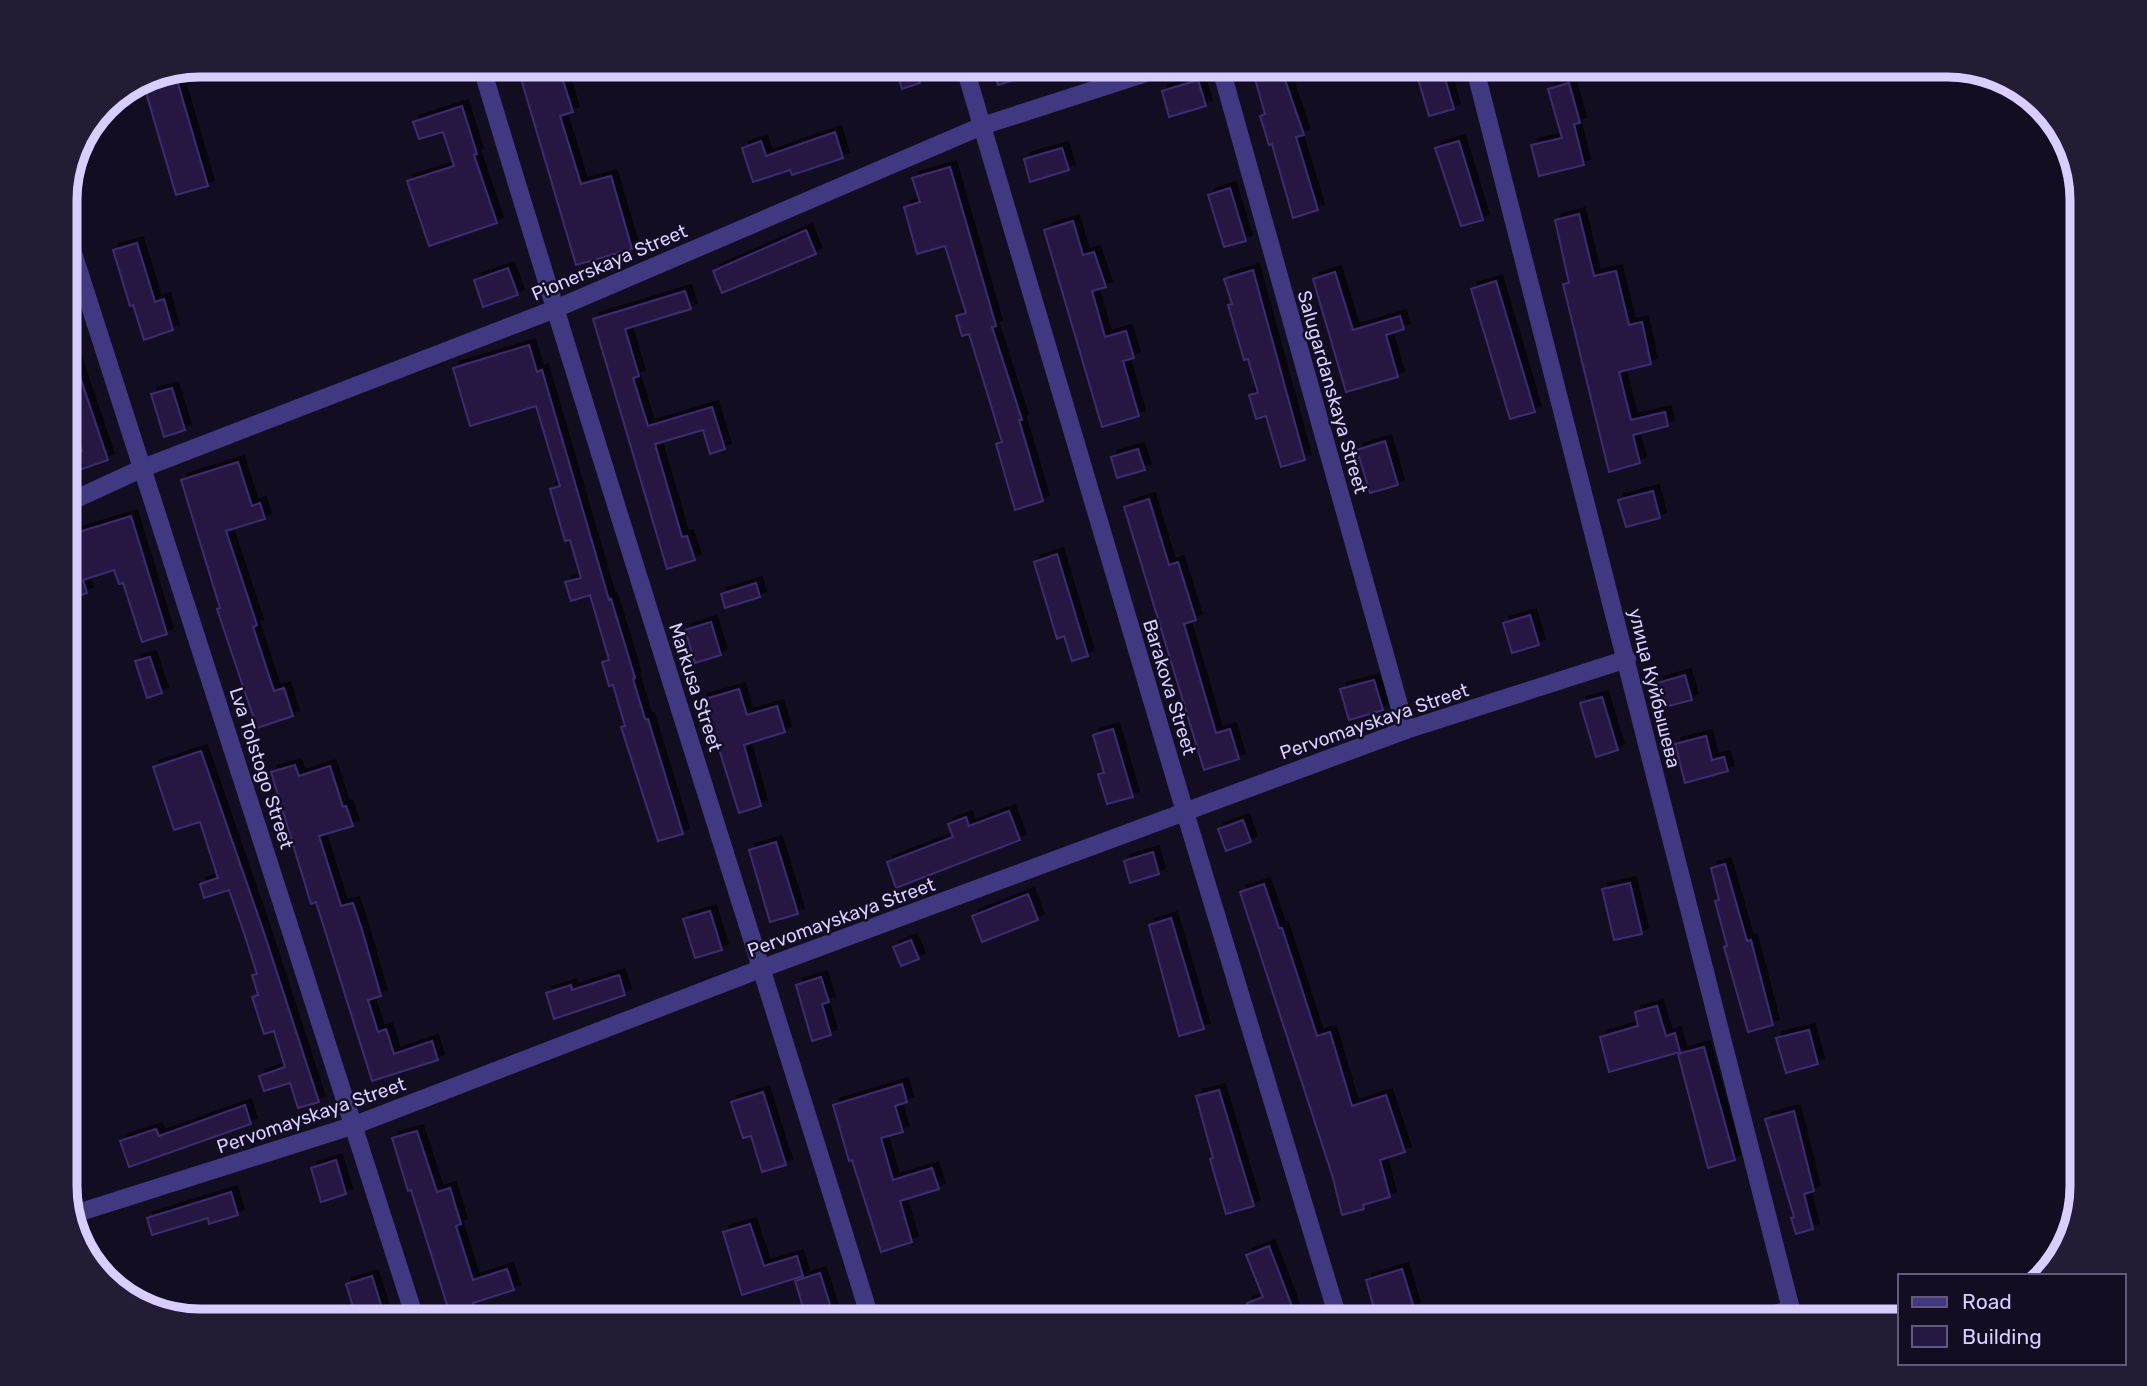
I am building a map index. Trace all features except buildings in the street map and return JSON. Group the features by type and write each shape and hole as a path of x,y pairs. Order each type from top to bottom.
{"street":[{"name":"Markusa Street","path":"485,77 867,1309"},
{"name":"Barakova Street","path":"968,77 1335,1309"},
{"name":"Pionerskaya Street","path":"77,498 143,468 555,309 982,126 1134,77"},
{"name":"Salugardanskaya Street","path":"1223,77 1406,730"},
{"name":"улица Куйбышева","path":"1477,77 1790,1309"},
{"name":"Lva Tolstogo Street","path":"77,265 412,1309"},
{"name":"Pervomayskaya Street","path":"80,1212 355,1125 763,968 1406,730 1627,659"}]}
